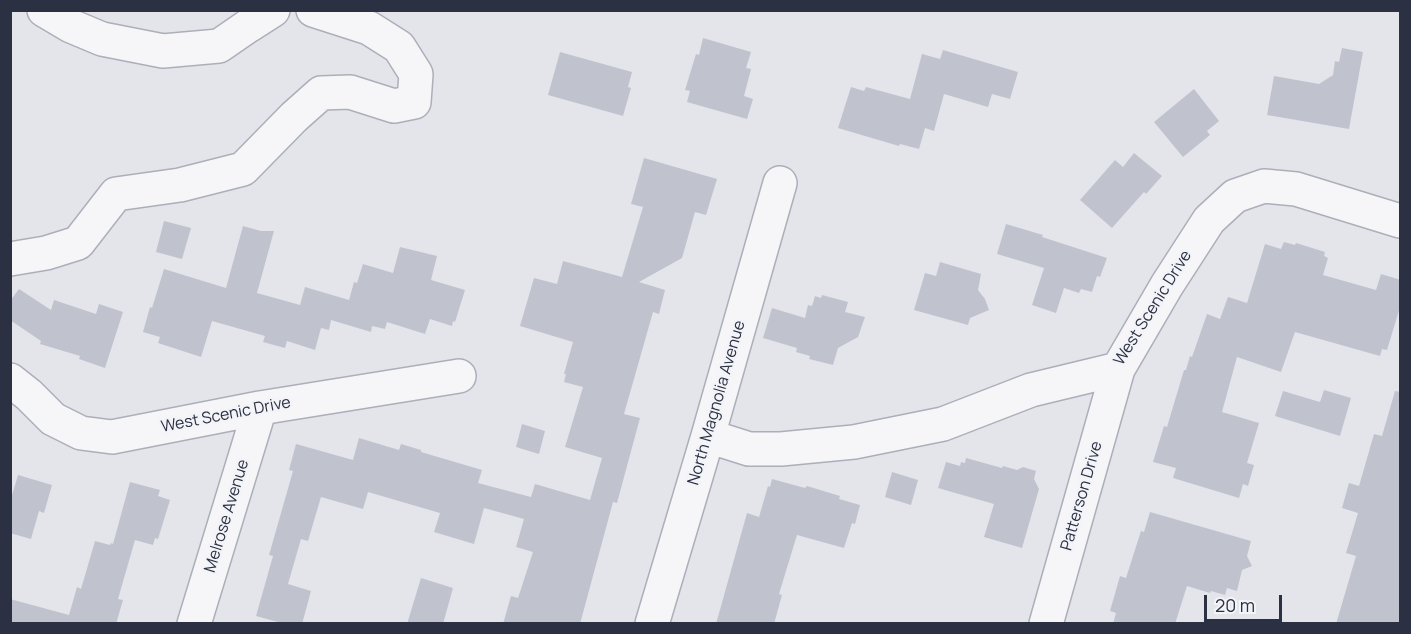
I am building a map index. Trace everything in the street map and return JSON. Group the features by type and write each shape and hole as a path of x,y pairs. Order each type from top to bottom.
{"street":[{"path":"44,10 70,26 102,39 163,51 219,46 273,10"},
{"path":"10,259 46,253 78,243 116,194 180,185 243,169 321,93 350,92 394,106 414,102 416,74 399,47 369,28 313,10"},
{"name":"North Magnolia Avenue","path":"652,624 780,183"},
{"name":"West Scenic Drive","path":"708,436 749,448 782,449 854,442 944,424 1031,390 1118,369 1167,285 1209,220 1235,196 1264,186 1296,189 1401,221"},
{"name":"Patterson Drive","path":"1046,624 1118,369"},
{"name":"West Scenic Drive","path":"10,380 53,418 81,433 112,436 260,408 459,376"},
{"name":"Melrose Avenue","path":"194,624 260,408"}],"building":[{"path":"703,38 751,52 746,68 751,69 744,96 753,99 747,119 687,102 690,91 685,90"},
{"path":"1342,48 1363,52 1349,129 1267,115 1274,76 1319,84 1333,75 1335,61 1339,62"},
{"path":"943,50 1018,72 1010,99 992,94 988,107 944,94 934,131 925,128 919,149 900,144 899,146 838,128 851,87 864,91 866,87 910,99 922,54 940,59"},
{"path":"560,52 632,72 628,87 631,88 623,116 548,95"},
{"path":"1194,89 1219,121 1207,131 1210,135 1183,157 1154,122"},
{"path":"1134,153 1162,176 1146,194 1144,192 1112,228 1080,200 1115,160 1123,167"},
{"path":"644,158 717,179 706,215 695,212 682,258 639,282 665,290 659,314 653,312 624,414 640,418 617,503 613,502 580,624 503,624 511,596 518,598 533,552 516,547 524,519 484,508 474,544 434,532 440,513 368,492 363,509 321,497 308,541 301,539 288,584 311,591 302,624 285,624 256,616 273,556 269,555 293,471 289,470 296,444 353,460 359,438 399,450 401,444 482,470 478,483 531,497 535,484 590,500 602,458 565,447 583,387 564,382 573,342 520,326 534,278 557,284 563,261 622,277 643,207 631,204"},
{"path":"164,221 191,228 182,259 156,252"},
{"path":"1006,224 1107,258 1100,277 1097,276 1092,292 1081,289 1079,293 1064,288 1056,313 1032,305 1044,268 997,254"},
{"path":"243,226 261,231 274,231 257,293 300,305 305,287 349,300 354,282 357,283 363,264 393,273 400,247 437,256 431,280 465,290 455,322 453,321 452,326 430,319 425,334 387,322 385,329 372,326 371,332 331,320 329,330 321,328 315,350 287,341 285,348 263,342 265,336 212,321 201,357 158,343 160,337 143,332 164,269 226,288"},
{"path":"1284,242 1295,245 1296,243 1325,252 1324,256 1328,258 1323,275 1376,290 1381,274 1401,280 1401,304 1387,350 1382,349 1380,356 1295,332 1281,372 1237,357 1222,412 1259,423 1247,463 1254,465 1248,486 1243,484 1239,498 1173,478 1176,468 1153,462 1164,426 1167,427 1184,370 1186,370 1190,356 1192,357 1207,314 1220,319 1228,297 1247,303 1265,244 1281,249"},
{"path":"940,262 981,274 978,290 989,310 970,318 968,325 914,310 925,273 936,276"},
{"path":"19,289 51,310 54,300 96,314 99,304 123,312 105,368 79,359 80,356 40,344 41,341 10,320 10,301"},
{"path":"822,295 848,302 845,312 865,317 858,337 838,348 833,365 809,359 810,356 796,352 797,348 763,338 772,308 805,318 808,305 812,306 815,296 821,298"},
{"path":"1324,390 1351,398 1340,436 1275,416 1283,391 1320,402"},
{"path":"1395,391 1401,392 1401,624 1336,624 1356,556 1346,553 1358,513 1342,508 1349,483 1359,486 1374,434 1382,436"},
{"path":"522,424 545,431 539,454 516,447"},
{"path":"966,458 1002,468 1003,466 1017,470 1023,467 1036,471 1034,479 1039,489 1022,548 984,537 994,504 938,488 946,462 960,466 961,462 965,463"},
{"path":"892,472 918,480 911,505 885,497"},
{"path":"18,475 52,485 44,513 39,511 31,539 10,533 10,502"},
{"path":"772,479 805,488 807,486 860,505 855,524 852,523 844,548 797,535 779,594 782,595 774,624 716,624 747,513 759,517"},
{"path":"130,482 160,490 158,496 170,500 158,539 155,538 153,545 135,540 118,599 123,600 116,624 10,624 10,599 69,615 77,587 81,589 95,541 113,544"},
{"path":"1150,512 1251,541 1247,556 1252,566 1242,570 1237,591 1227,588 1225,595 1187,586 1175,624 1113,624 1116,613 1110,611 1120,576 1126,578 1141,531 1144,532"},
{"path":"421,578 453,588 443,624 407,624"}]}
